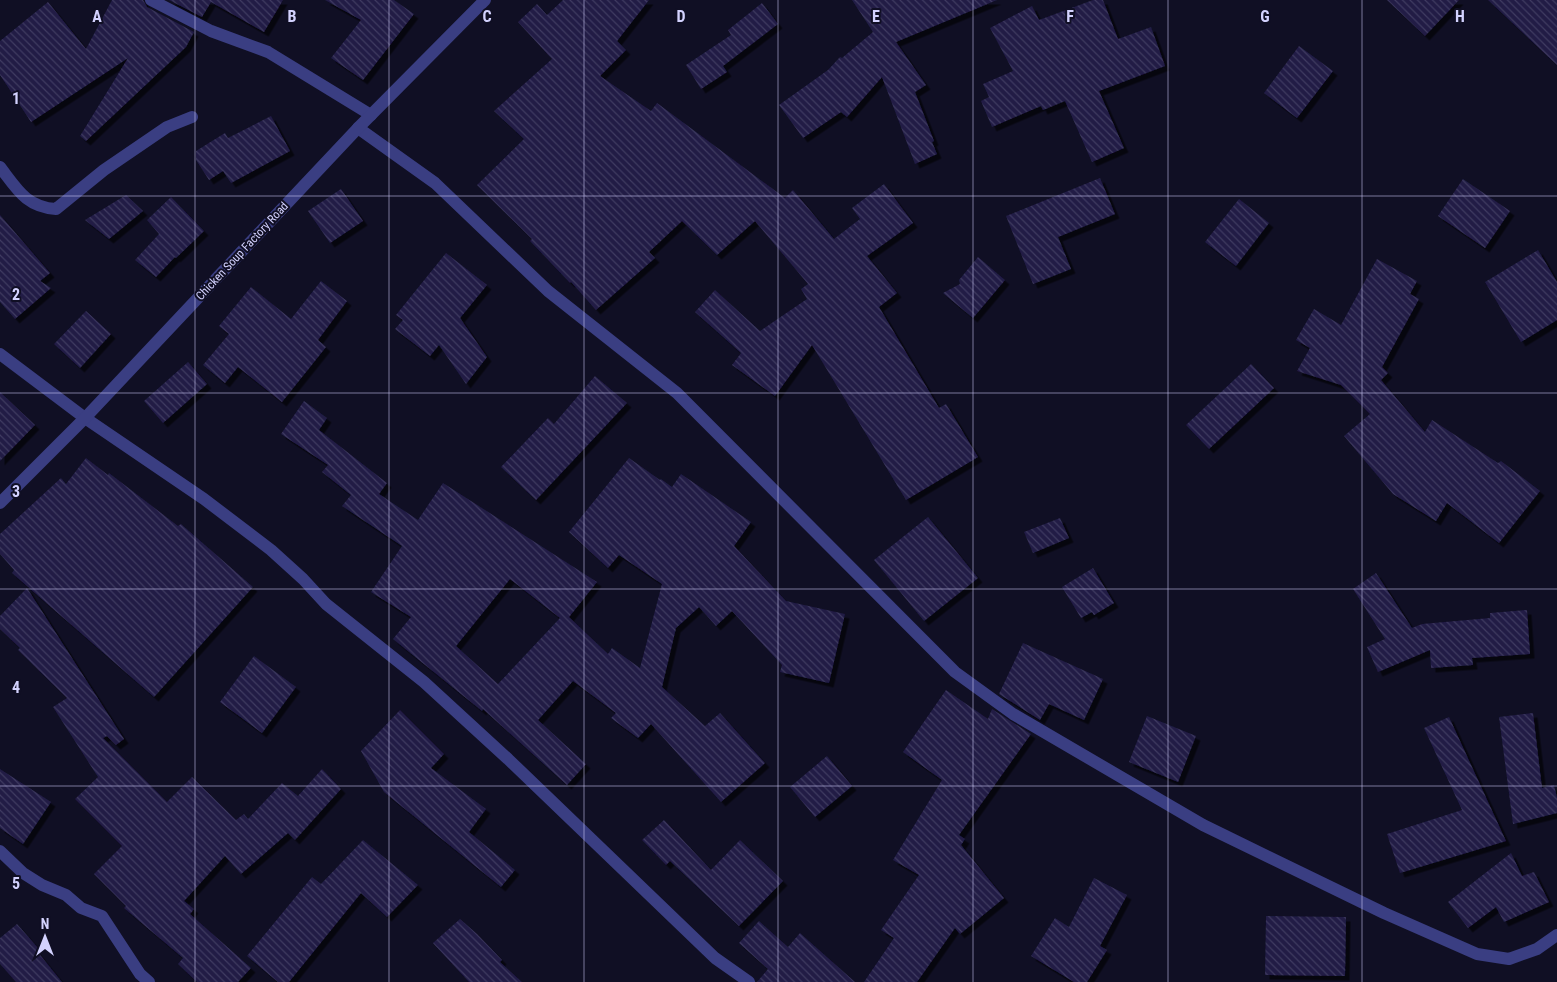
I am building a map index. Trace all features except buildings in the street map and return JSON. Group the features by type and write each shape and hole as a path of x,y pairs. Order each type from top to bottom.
{"street":[{"path":"151,0 211,31 268,52 372,114"},
{"name":"Chicken Soup Factory Road","path":"0,503 85,418 358,128 485,0"},
{"path":"0,167 27,200 42,208 56,209 104,170 167,126 192,117"},
{"path":"358,128 435,184 548,291 677,393 955,672 1014,714 1203,825 1384,914 1477,954 1509,959 1536,949 1557,934"},
{"path":"0,354 85,418 204,498 270,550 326,604 424,682 501,752 715,958 749,982"},
{"path":"0,851 23,873 42,884 66,894 81,908 102,916 140,974 149,982"}]}
